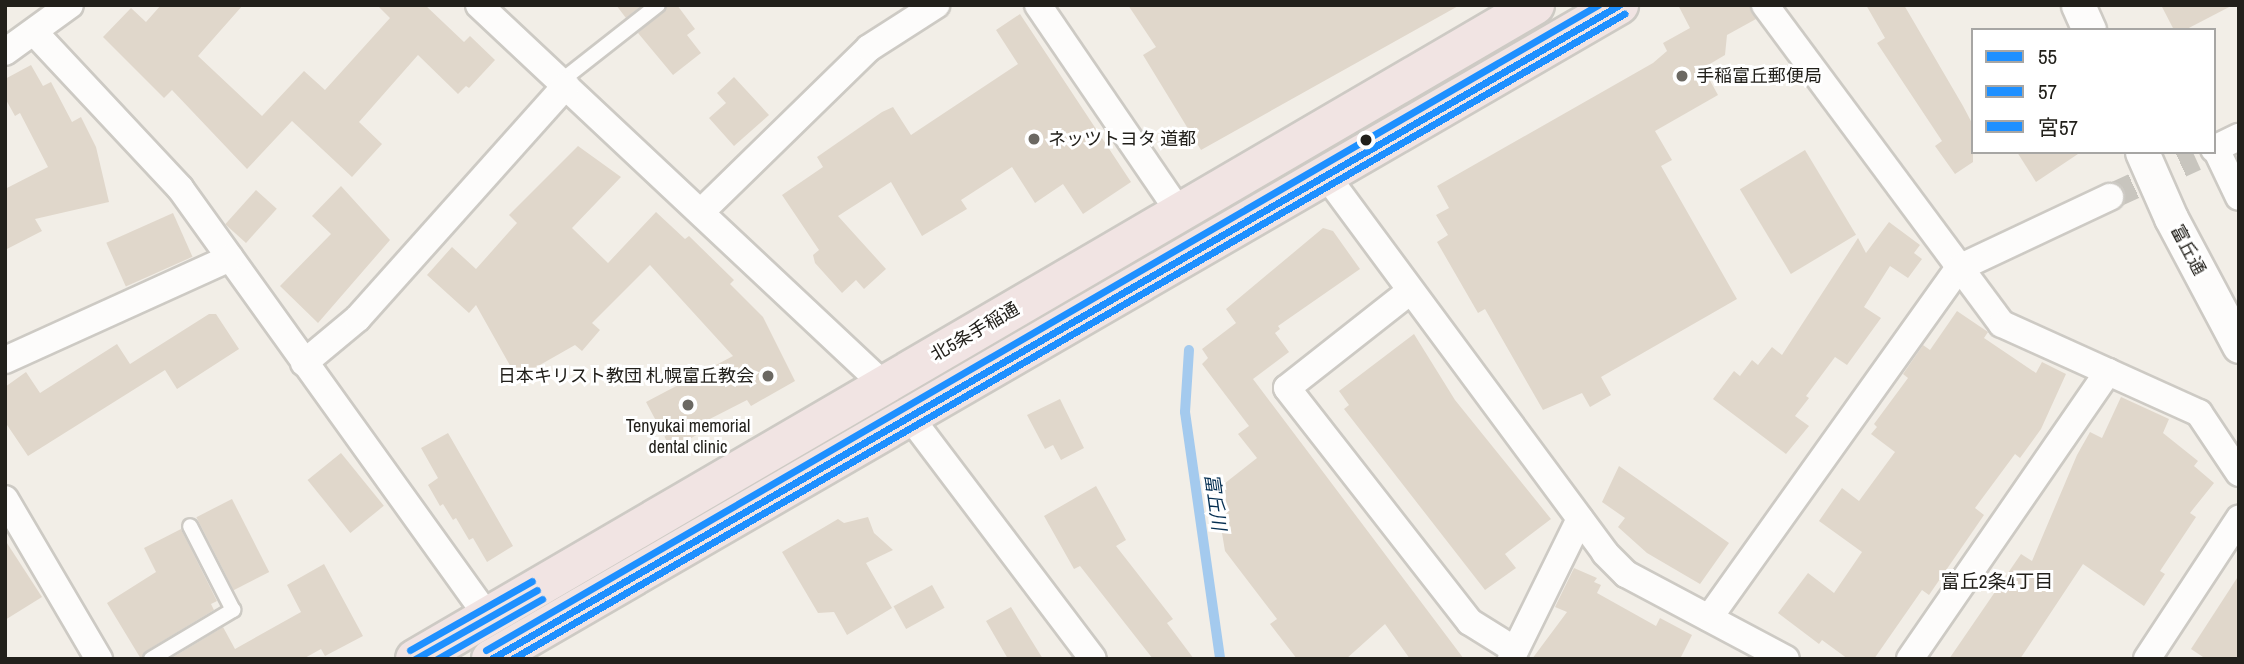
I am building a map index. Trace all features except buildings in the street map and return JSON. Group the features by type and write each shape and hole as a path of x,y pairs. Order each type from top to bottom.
{"highway":[{"name":"北5条手稲通","path":"415,659 1535,5"},
{"path":"491,659 1619,5"}],"street":[{"path":"5,52 70,5"},
{"path":"479,5 702,211 884,385"},
{"path":"702,211 869,48 936,5"},
{"path":"1038,5 1180,213"},
{"path":"1765,5 2002,324 2199,413 2239,472"},
{"path":"2078,5 2088,28"},
{"path":"34,32 180,188 488,617"},
{"path":"304,363 358,317 563,83"},
{"path":"2216,153 2239,197"},
{"name":"富丘通","path":"2143,154 2171,218 2239,346"},
{"path":"1325,174 1409,292 1580,519 1626,574 1786,659"},
{"path":"1709,618 1959,268 2110,197"},
{"path":"5,360 230,258"},
{"path":"1409,292 1287,388 1470,622 1513,654 1580,519"},
{"path":"1910,659 2108,372"},
{"path":"910,417 1093,659"},
{"path":"5,499 14,533 99,659"},
{"path":"2147,659 2239,519"}],"lane":[{"path":"563,83 657,5"},
{"path":"151,659 233,610 190,526"}],"waterway":[{"name":"富丘川","path":"1189,350 1185,412 1220,659"}],"tunnel":[{"path":"2110,197 2195,158"}],"transit line":[{"name":"宮57","path":"486,650 1598,5"},
{"name":"55","path":"491,659 1619,5"},
{"name":"57","path":"512,659 1624,14"},
{"name":"宮57","path":"410,650 532,581"},
{"name":"55","path":"415,659 537,590"},
{"name":"57","path":"437,659 542,599"}],"place":[{"name":"手稲富丘郵便局","path":"1682,76"},
{"name":"ネッツトヨタ 道都","path":"1034,139"},
{"name":"日本キリスト教団 札幌富丘教会","path":"768,376"},
{"name":"Tenyukai memorial dental clinic","path":"688,405"}],"district":[{"name":"富丘2条4丁目","path":"1997,582"}]}
